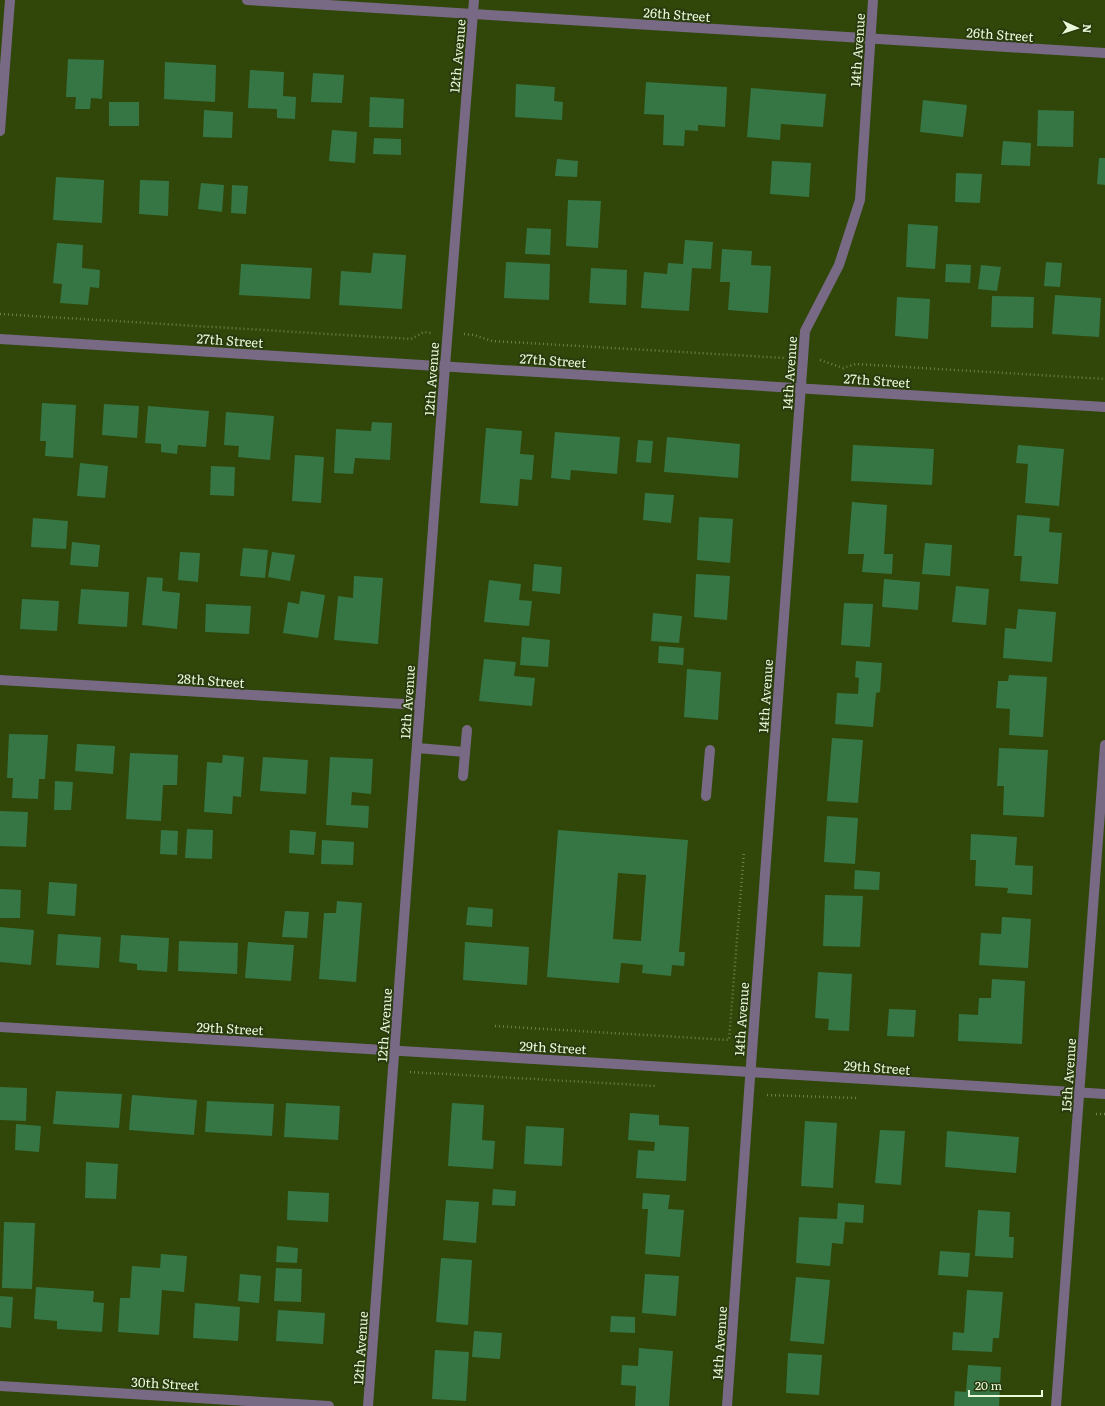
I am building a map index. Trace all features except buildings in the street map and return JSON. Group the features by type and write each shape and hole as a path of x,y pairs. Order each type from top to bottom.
{"street":[{"path":"0,131 10,0"},
{"name":"26th Street","path":"247,0 1105,53"},
{"name":"12th Avenue","path":"368,1406 447,333 474,0"},
{"name":"14th Avenue","path":"728,1406 750,1072 804,331 839,265 860,200 873,0"},
{"name":"27th Street","path":"0,339 1105,407"},
{"name":"28th Street","path":"0,680 420,705"},
{"path":"463,776 467,730"},
{"name":"15th Avenue","path":"1056,1406 1105,745"},
{"path":"417,748 465,752"},
{"path":"706,796 710,750"},
{"name":"29th Street","path":"0,1027 1105,1094"},
{"name":"30th Street","path":"0,1386 329,1406"}],"path":[{"path":"0,314 411,339 424,332 474,334 492,341 822,360 843,368 856,364 1105,379"},
{"path":"494,1026 729,1040 744,851"}]}
